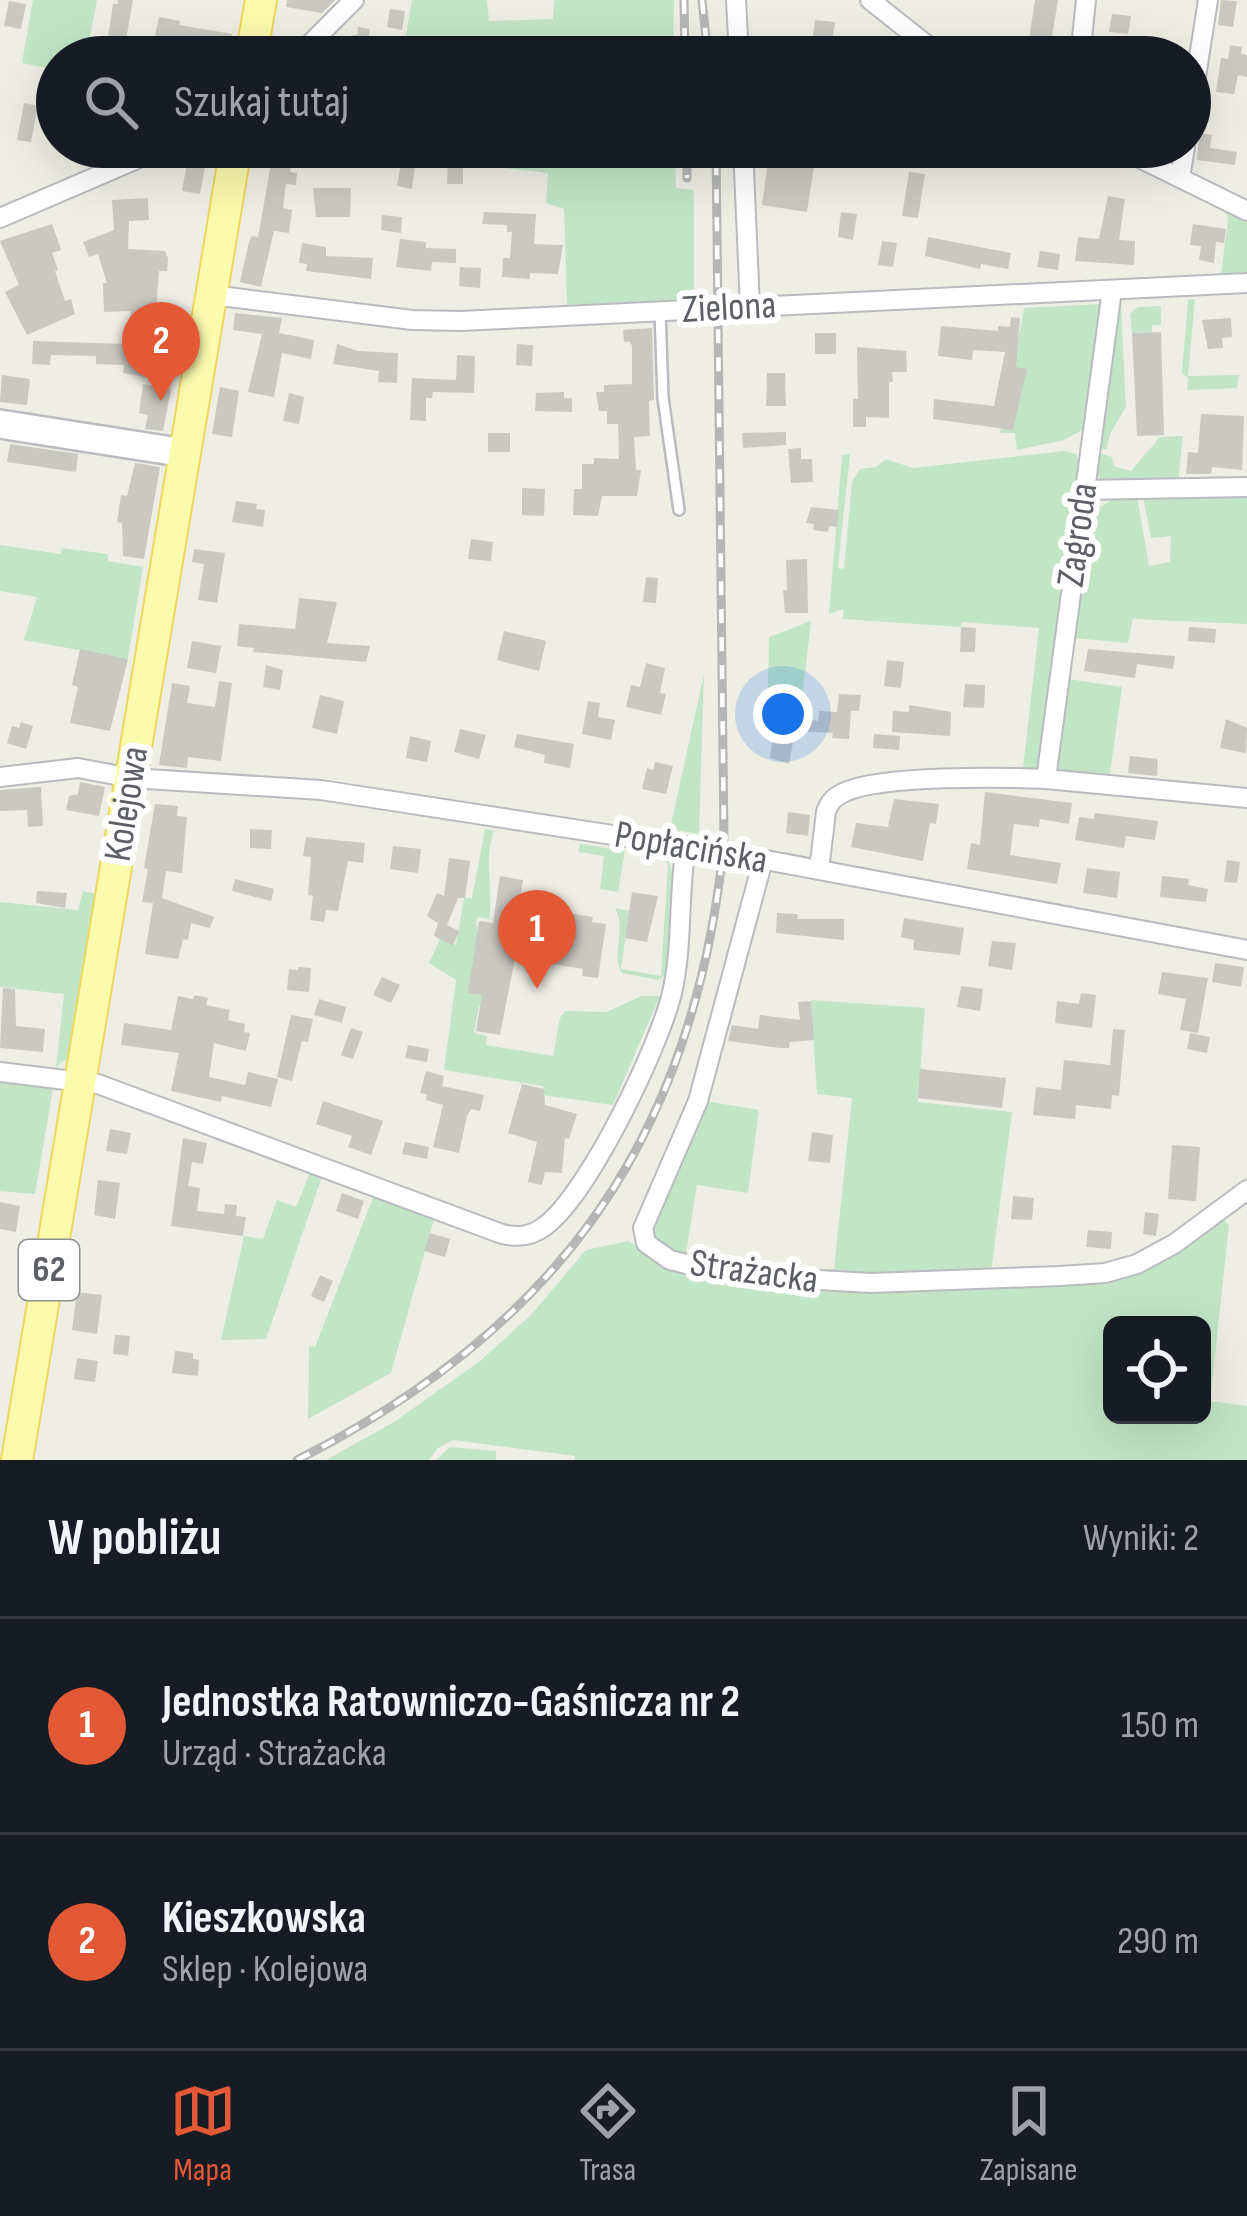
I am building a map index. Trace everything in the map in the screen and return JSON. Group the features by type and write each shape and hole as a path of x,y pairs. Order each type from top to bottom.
{"main road":[{"path":"255,36 261,0"},
{"name":"Kolejowa","path":"17,1460 233,168"},
{"path":"0,424 185,453"}],"street":[{"path":"318,36 354,0"},
{"path":"736,0 738,36"},
{"path":"870,0 915,36"},
{"path":"1082,36 1086,0"},
{"path":"1202,36 1208,0"},
{"path":"0,218 116,168"},
{"path":"744,168 750,307"},
{"path":"1160,168 1247,211"},
{"path":"1180,178 1182,168"},
{"name":"Zielona","path":"212,295 436,321 1247,283"},
{"name":"Zagroda","path":"1046,779 1112,290"},
{"path":"1084,490 1247,487"},
{"name":"Popłacińska","path":"0,776 79,768 131,778 321,790 763,860 1247,950"},
{"path":"819,870 830,803 865,786 952,779 1046,779 1247,798"},
{"path":"0,1072 80,1080 502,1234 533,1233 552,1221 573,1196 623,1109 664,1017 675,974 686,847"},
{"name":"Strażacka","path":"763,860 698,1101 644,1228 646,1243 658,1253 716,1273 836,1283 1105,1273 1153,1256 1247,1190"}],"lane":[{"path":"660,311 663,398 679,510"}],"green space":[{"path":"33,0 97,0 90,36 36,36 36,66 22,63"},
{"path":"412,0 487,0 489,21 553,19 554,0 674,0 673,36 406,36"},
{"path":"504,168 676,168 676,188 694,190 694,299 567,305 564,209 546,203 548,173"},
{"path":"1225,205 1247,216 1247,272 1221,274 1228,221"},
{"path":"1195,299 1188,376 1239,375 1237,388 1187,390 1188,378 1182,373 1188,300"},
{"path":"1100,304 1086,428 1064,440 1017,450 1015,433 1000,433 1007,395 1021,396 1026,370 1013,367 1024,308"},
{"path":"1121,305 1126,407 1106,450 1099,447"},
{"path":"1161,306 1161,325 1152,325 1152,332 1132,333 1130,314 1138,307"},
{"path":"1183,436 1178,483 1102,482 1096,472 1098,453 1112,457 1114,466 1131,471 1160,437"},
{"path":"1064,451 1076,454 1081,466 1043,760 1036,769 1023,768 1039,628 843,619 843,609 829,614 842,455 850,454 838,568 844,569 852,482 860,469 876,467 886,459 913,468"},
{"path":"1247,495 1247,624 1133,619 1128,643 1074,638 1091,513 1116,497 1137,496 1149,566 1170,562 1171,536 1151,538 1143,496"},
{"path":"0,545 61,554 62,548 108,554 108,561 143,567 128,659 24,640 37,597 0,591"},
{"path":"811,621 800,717 772,713 767,735 769,637"},
{"path":"704,674 699,834 670,829"},
{"path":"1068,679 1122,687 1110,774 1055,770"},
{"path":"485,829 494,831 489,853 489,919 478,917 476,924 494,997 492,1008 479,1006 474,1033 487,1036 486,1045 553,1056 565,1011 607,1012 641,996 660,996 613,1105 543,1095 543,1086 444,1070 456,980 429,963 440,939 456,945 464,898 472,898"},
{"path":"580,844 625,851 618,892 600,889 604,856 578,852"},
{"path":"662,857 668,859 672,872 674,901 665,975 658,980 622,973 618,958 615,908 629,911 621,969 661,976 668,864"},
{"path":"83,891 96,894 69,1057 56,1067 64,994 0,987 0,902 78,910"},
{"path":"811,1000 925,1008 918,1102 1012,1112 991,1272 834,1278 788,1270 834,1269 852,1098 817,1094"},
{"path":"0,1082 53,1088 35,1194 0,1191"},
{"path":"705,1101 759,1110 748,1193 697,1185 686,1253 698,1257 696,1263 670,1255 651,1234 651,1221"},
{"path":"310,1173 322,1177 266,1339 221,1340 244,1236 263,1239 277,1200 296,1207"},
{"path":"374,1195 434,1219 391,1373 308,1419 309,1346 315,1347"},
{"path":"1222,1219 1229,1225 1211,1392 1211,1316 1103,1316 1103,1424 1211,1424 1211,1401 1247,1406 1247,1460 575,1460 575,1456 453,1440 429,1460 326,1460 394,1422 480,1361 531,1315 586,1250 628,1241 675,1268 1037,1287 1105,1283 1135,1275"},
{"path":"450,1447 496,1451 496,1460 436,1460"}],"building":[{"path":"118,0 133,0 127,36 108,36 113,4"},
{"path":"287,0 335,0 322,13 286,7"},
{"path":"1035,0 1058,0 1052,36 1029,36"},
{"path":"1221,0 1237,1 1233,27 1218,25"},
{"path":"9,1 26,4 21,29 4,26"},
{"path":"390,9 405,11 402,30 387,27"},
{"path":"1112,14 1131,16 1128,34 1109,32"},
{"path":"159,17 232,34 232,36 155,36"},
{"path":"815,20 835,22 833,36 813,36"},
{"path":"358,27 370,29 369,36 352,36 357,35"},
{"path":"1230,45 1242,47 1241,54 1247,55 1247,77 1238,75 1234,94 1216,92 1221,58 1228,59"},
{"path":"24,103 36,106 31,142 17,140"},
{"path":"1211,148 1237,152 1235,165 1211,162"},
{"path":"186,168 205,168 200,194 182,191"},
{"path":"270,168 291,168 297,173 296,185 286,184 283,208 292,210 289,233 274,231 261,287 240,282 249,242 252,236 258,237"},
{"path":"400,168 415,168 412,189 397,186"},
{"path":"448,168 463,168 463,184 447,184"},
{"path":"767,168 814,168 807,212 762,205"},
{"path":"909,172 925,174 918,218 902,216"},
{"path":"313,188 351,188 350,217 316,217"},
{"path":"1108,196 1125,199 1119,240 1135,241 1134,265 1075,261 1078,237 1099,239"},
{"path":"148,198 149,220 129,221 128,249 165,251 168,258 167,271 159,271 155,325 163,326 156,379 123,373 124,365 96,364 96,356 51,355 50,365 32,364 33,341 126,344 131,311 104,312 103,283 107,283 98,254 89,257 83,242 114,230 112,200"},
{"path":"484,212 536,214 534,244 563,245 558,274 502,277 503,258 510,258 512,232 507,232 507,225 482,224"},
{"path":"841,212 857,214 853,240 838,237"},
{"path":"382,215 402,217 401,233 381,230"},
{"path":"52,224 61,250 52,253 55,271 75,314 27,335 5,292 19,285 0,241"},
{"path":"1193,224 1226,229 1224,243 1216,242 1214,263 1199,260 1201,246 1190,245"},
{"path":"928,237 1011,253 1008,269 981,264 980,269 925,256"},
{"path":"400,239 426,242 426,248 456,249 456,263 432,262 431,271 396,267"},
{"path":"882,241 897,243 893,267 878,265"},
{"path":"302,243 326,247 326,256 373,258 371,279 306,271 307,264 299,263"},
{"path":"1040,251 1060,254 1058,270 1037,267"},
{"path":"460,267 481,268 480,288 459,286"},
{"path":"235,313 282,318 279,333 314,340 311,359 282,353 274,397 248,392 262,334 233,330"},
{"path":"1011,317 1020,318 1016,367 1027,369 1013,430 933,419 934,399 994,406 1005,352 973,350 972,360 938,356 941,326 998,331 998,326 1010,327"},
{"path":"1231,318 1232,337 1222,338 1223,348 1208,349 1202,320"},
{"path":"652,328 654,400 649,401 650,436 634,437 636,470 641,470 637,496 602,496 598,516 573,515 574,489 582,489 582,464 594,464 594,458 619,459 618,424 607,424 607,411 599,411 596,392 604,392 604,385 632,384 632,346 624,342 623,330"},
{"path":"1161,332 1164,435 1137,436 1132,333"},
{"path":"815,333 836,333 836,354 815,354"},
{"path":"337,344 358,351 398,353 397,383 378,382 379,371 333,364"},
{"path":"517,344 533,345 532,366 516,365"},
{"path":"857,347 906,351 907,372 892,372 893,382 889,382 889,418 866,417 866,427 853,427"},
{"path":"457,355 475,356 474,393 433,392 432,398 426,398 426,421 410,420 412,378 456,380"},
{"path":"767,373 785,373 786,406 766,406"},
{"path":"2,375 30,379 27,405 0,402"},
{"path":"143,384 171,389 163,431 145,429 148,415 139,413"},
{"path":"220,387 239,391 232,437 212,434"},
{"path":"564,392 564,398 572,398 572,412 535,411 536,393"},
{"path":"289,393 304,397 299,424 283,421"},
{"path":"1201,414 1244,416 1242,470 1212,467 1211,474 1186,474 1188,452 1198,453"},
{"path":"786,432 786,445 743,448 742,433"},
{"path":"488,433 510,433 510,452 488,452"},
{"path":"10,444 78,454 76,472 7,462"},
{"path":"801,448 801,459 812,459 813,482 791,483 788,449"},
{"path":"135,463 160,467 144,559 123,556 122,523 117,522 121,495 127,496"},
{"path":"522,488 545,489 544,516 522,515"},
{"path":"236,501 265,510 263,527 232,522"},
{"path":"811,507 839,510 837,527 829,526 828,532 813,530 814,524 806,523"},
{"path":"471,539 493,542 491,561 468,559"},
{"path":"194,549 225,553 217,603 198,600 204,564 192,562"},
{"path":"807,559 808,613 785,613 786,560"},
{"path":"646,577 658,578 656,603 643,602"},
{"path":"299,598 337,602 327,643 370,646 366,662 253,652 254,648 237,646 239,624 295,629"},
{"path":"961,627 976,628 975,652 960,652"},
{"path":"1189,627 1216,629 1215,643 1188,641"},
{"path":"504,631 546,641 539,671 497,660"},
{"path":"192,641 221,646 216,673 187,668"},
{"path":"80,649 128,659 110,731 70,723"},
{"path":"1088,649 1175,656 1173,669 1137,664 1135,678 1084,671"},
{"path":"887,660 904,662 901,688 884,686"},
{"path":"646,663 665,668 661,715 626,707 631,685 640,687"},
{"path":"266,665 283,670 280,690 263,687"},
{"path":"219,681 232,683 221,761 188,757 187,768 159,765 172,683 190,686 187,703 215,707"},
{"path":"965,684 985,685 984,708 963,707"},
{"path":"839,694 861,695 859,711 851,711 849,739 795,731 789,764 770,758 776,714 818,721 819,711 837,712"},
{"path":"320,695 344,701 337,734 312,728"},
{"path":"588,701 600,703 598,717 615,720 611,740 582,734"},
{"path":"909,705 951,712 950,736 892,732 893,711 909,712"},
{"path":"1226,719 1247,728 1246,753 1220,748"},
{"path":"21,722 33,726 26,749 7,743 12,726 19,728"},
{"path":"460,729 486,735 479,759 454,752"},
{"path":"517,734 574,744 570,768 544,763 545,755 514,747"},
{"path":"874,734 900,736 899,750 873,748"},
{"path":"410,736 431,741 427,762 406,758"},
{"path":"1130,756 1158,759 1157,776 1128,773"},
{"path":"655,762 673,766 666,794 642,789 647,768 653,770"},
{"path":"80,782 105,787 99,816 66,810"},
{"path":"41,787 43,826 28,827 27,810 0,811 0,790"},
{"path":"985,792 1072,803 1069,824 1040,819 1039,827 1014,824 1010,855 1061,863 1057,884 967,869 971,843 980,845"},
{"path":"894,799 939,804 923,861 851,847 856,823 888,827"},
{"path":"155,804 178,806 177,816 187,817 182,873 166,871 162,898 214,917 210,928 191,923 178,959 145,954 153,903 142,902 148,869 144,868"},
{"path":"788,812 810,815 808,836 786,833"},
{"path":"1095,813 1158,821 1155,840 1126,836 1124,848 1075,840 1079,817 1094,819"},
{"path":"250,829 272,830 271,849 250,848"},
{"path":"306,837 365,843 363,863 348,861 338,911 326,910 324,922 310,920 313,896 308,895 311,857 303,856"},
{"path":"393,846 421,849 418,873 390,869"},
{"path":"449,858 470,861 465,898 458,898 447,925 459,931 453,945 434,936 438,923 427,916 437,893 444,896"},
{"path":"1227,860 1240,862 1237,883 1224,882"},
{"path":"1087,868 1120,872 1117,898 1083,893"},
{"path":"500,876 523,880 519,905 593,917 592,922 606,924 598,978 582,976 583,969 515,958 500,1035 476,1031 482,995 468,993 479,921 493,923"},
{"path":"1162,876 1189,879 1188,885 1208,889 1206,902 1160,897"},
{"path":"235,879 274,889 271,901 232,891"},
{"path":"37,891 67,893 65,908 36,903"},
{"path":"632,892 658,896 647,942 625,938"},
{"path":"777,913 798,914 797,919 844,919 844,940 776,933"},
{"path":"904,918 964,928 960,955 913,950 914,940 901,937"},
{"path":"992,941 1016,943 1012,970 988,966"},
{"path":"1215,963 1244,967 1241,987 1212,982"},
{"path":"311,968 309,992 287,990 289,969"},
{"path":"1162,972 1208,978 1198,1033 1180,1030 1186,999 1158,994"},
{"path":"382,977 400,985 391,1003 373,995"},
{"path":"961,986 983,989 980,1011 957,1007"},
{"path":"3,988 15,989 16,1026 45,1029 43,1052 0,1048"},
{"path":"1081,993 1096,995 1092,1028 1055,1023 1057,1001 1079,1004"},
{"path":"194,995 208,998 206,1005 230,1010 228,1020 245,1024 244,1032 250,1033 246,1051 214,1043 209,1077 245,1085 248,1072 278,1079 271,1107 171,1091 179,1053 121,1045 124,1023 171,1030 178,996 193,999"},
{"path":"319,999 346,1007 342,1023 314,1015"},
{"path":"811,1001 814,1040 790,1042 789,1048 728,1041 732,1025 758,1029 760,1015 800,1020 798,1002"},
{"path":"291,1015 313,1019 292,1081 277,1077"},
{"path":"351,1028 363,1032 353,1059 341,1055"},
{"path":"1113,1029 1125,1030 1119,1096 1112,1095 1111,1109 1076,1105 1075,1119 1033,1115 1036,1087 1061,1090 1064,1060 1110,1065"},
{"path":"1190,1033 1210,1037 1207,1053 1187,1049"},
{"path":"408,1045 429,1049 427,1062 405,1058"},
{"path":"920,1069 1006,1078 1002,1108 918,1098"},
{"path":"426,1071 444,1076 442,1086 484,1095 480,1111 471,1109 467,1116 459,1153 433,1147 443,1105 420,1093"},
{"path":"522,1084 544,1089 545,1105 577,1114 569,1139 565,1138 562,1173 545,1172 542,1185 528,1182 537,1142 508,1133"},
{"path":"323,1101 383,1121 371,1155 348,1147 352,1136 316,1124"},
{"path":"110,1129 131,1133 127,1154 106,1151"},
{"path":"812,1132 833,1135 830,1163 808,1161"},
{"path":"183,1138 207,1143 203,1164 192,1162 188,1186 200,1188 197,1211 224,1214 225,1204 237,1205 236,1216 246,1217 243,1236 171,1226"},
{"path":"405,1142 429,1147 427,1159 402,1154"},
{"path":"1172,1145 1200,1147 1196,1201 1168,1199"},
{"path":"98,1180 120,1183 115,1219 94,1215"},
{"path":"342,1193 364,1201 358,1219 336,1211"},
{"path":"1013,1196 1034,1198 1032,1220 1011,1219"},
{"path":"0,1202 20,1206 16,1232 0,1229"},
{"path":"1145,1212 1159,1214 1156,1236 1143,1234"},
{"path":"1088,1230 1112,1232 1111,1249 1086,1247"},
{"path":"430,1233 450,1239 445,1257 424,1251"},
{"path":"320,1275 333,1281 324,1302 311,1296"},
{"path":"77,1292 102,1295 97,1334 72,1330"},
{"path":"115,1335 130,1336 128,1356 113,1354"},
{"path":"175,1351 193,1353 193,1359 199,1360 198,1376 172,1373"},
{"path":"77,1358 98,1361 95,1382 74,1379"}],"railway":[{"path":"684,0 685,36"},
{"path":"702,0 706,36"},
{"path":"687,168 687,178"},
{"path":"297,1460 390,1407 471,1349 540,1284 598,1211 645,1132 682,1044 708,948 724,842 716,168"}],"place":[{"name":"Kieszkowska","path":"161,401"},
{"name":"Jednostka Ratowniczo-Gaśnicza nr 2","path":"537,989"}]}
